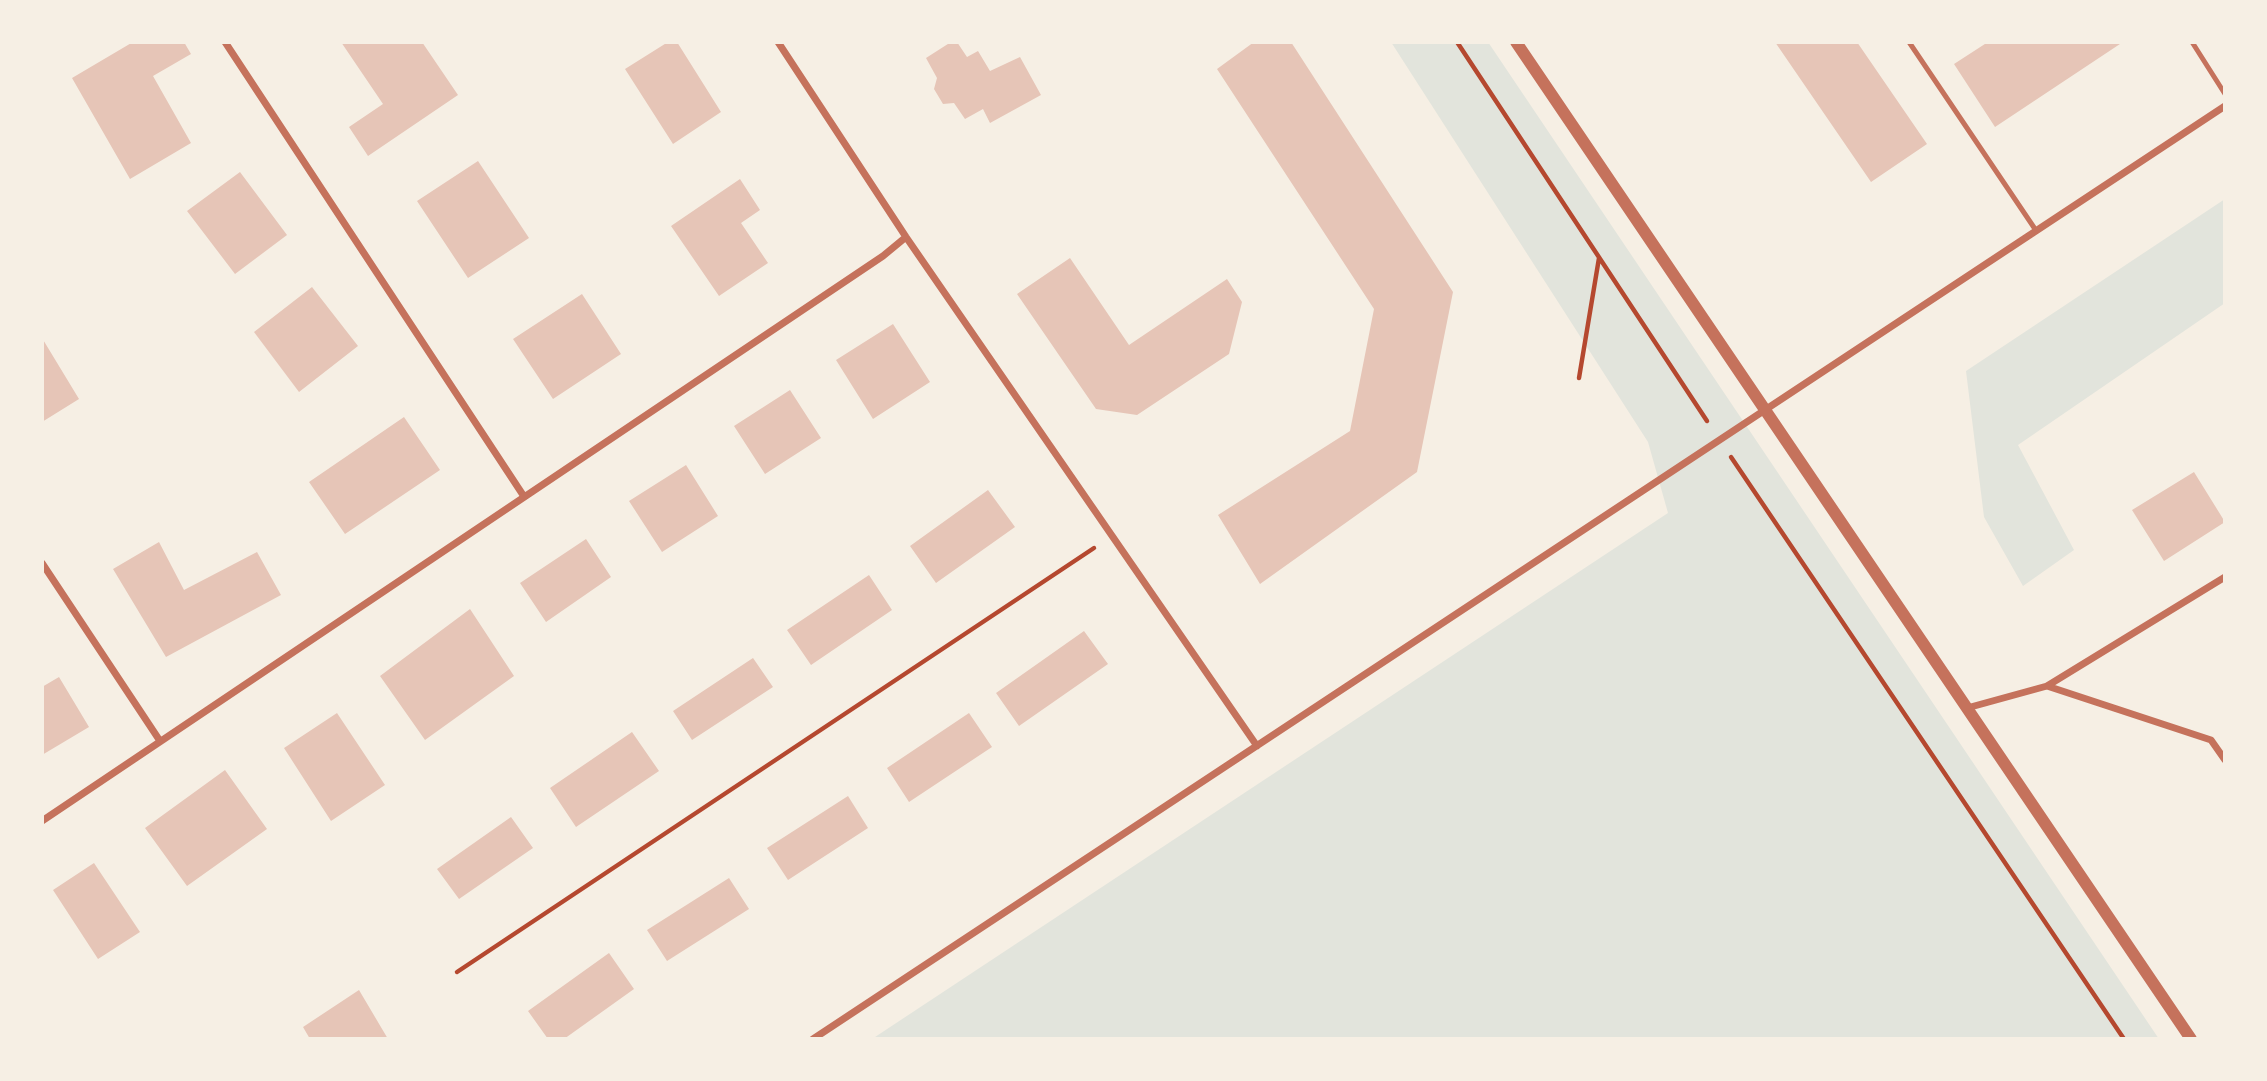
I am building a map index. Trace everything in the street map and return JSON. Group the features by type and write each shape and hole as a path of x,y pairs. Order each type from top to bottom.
{"street":[{"path":"225,42 523,495"},
{"path":"778,42 906,237 1257,746"},
{"path":"1516,42 2191,1039"},
{"path":"813,1039 1720,441 2035,229 2225,106"},
{"path":"42,821 523,495 883,256 906,237"},
{"path":"42,563 160,741"},
{"path":"1967,708 2047,686 2225,578"},
{"path":"2047,686 2211,740 2225,760"}],"lane":[{"path":"1909,42 2035,229"},
{"path":"2192,42 2225,94"}],"path":[{"path":"1457,42 1720,441 2124,1039"},
{"path":"1579,378 1599,258"},
{"path":"457,972 1112,536"}],"shaded area":[{"path":"1391,42 1488,42 2159,1039 872,1039 1668,513 1648,442"},
{"path":"2225,199 2225,303 2018,445 2074,550 2023,586 1984,517 1966,371"}],"building":[{"path":"133,42 184,42 191,54 153,76 191,143 130,179 72,78"},
{"path":"341,42 422,42 458,95 368,156 349,127 383,104"},
{"path":"668,42 677,42 721,112 673,144 625,69"},
{"path":"951,42 957,42 967,57 978,51 990,71 1020,57 1041,95 990,123 983,109 965,119 954,103 943,104 934,89 937,78 926,58"},
{"path":"1254,42 1291,42 1453,292 1417,472 1260,584 1218,515 1350,431 1374,309 1217,69"},
{"path":"1775,42 1857,42 1927,144 1871,182"},
{"path":"1988,42 2123,42 1995,127 1954,64"},
{"path":"478,161 529,238 468,278 417,201"},
{"path":"240,172 287,235 235,274 187,211"},
{"path":"740,179 760,210 741,223 768,263 719,296 671,226"},
{"path":"1070,258 1129,345 1227,279 1242,302 1229,354 1137,415 1096,409 1017,294"},
{"path":"312,287 358,346 299,392 254,332"},
{"path":"582,294 621,354 553,399 513,339"},
{"path":"893,324 930,382 873,419 836,360"},
{"path":"42,338 79,399 42,422"},
{"path":"790,390 821,438 765,474 734,426"},
{"path":"404,417 440,470 345,534 309,482"},
{"path":"686,465 718,516 662,552 629,501"},
{"path":"2194,472 2225,522 2164,561 2132,510"},
{"path":"988,490 1015,527 936,583 910,546"},
{"path":"586,539 611,577 546,622 520,583"},
{"path":"159,542 184,590 257,552 281,595 166,657 113,569"},
{"path":"869,575 892,610 811,665 787,630"},
{"path":"470,609 514,676 425,740 380,676"},
{"path":"1084,631 1108,664 1019,726 996,693"},
{"path":"753,658 773,687 692,740 673,711"},
{"path":"59,677 89,727 42,755 42,687"},
{"path":"337,713 385,785 331,821 284,748"},
{"path":"969,713 992,747 909,802 887,768"},
{"path":"632,732 659,771 576,827 550,788"},
{"path":"225,770 267,829 187,886 145,828"},
{"path":"848,796 868,828 788,880 767,848"},
{"path":"511,817 533,848 459,899 437,869"},
{"path":"94,863 140,932 98,959 53,890"},
{"path":"729,878 749,909 667,961 647,930"},
{"path":"609,953 634,989 564,1039 548,1039 528,1011"},
{"path":"359,990 388,1039 310,1039 303,1027"}]}
